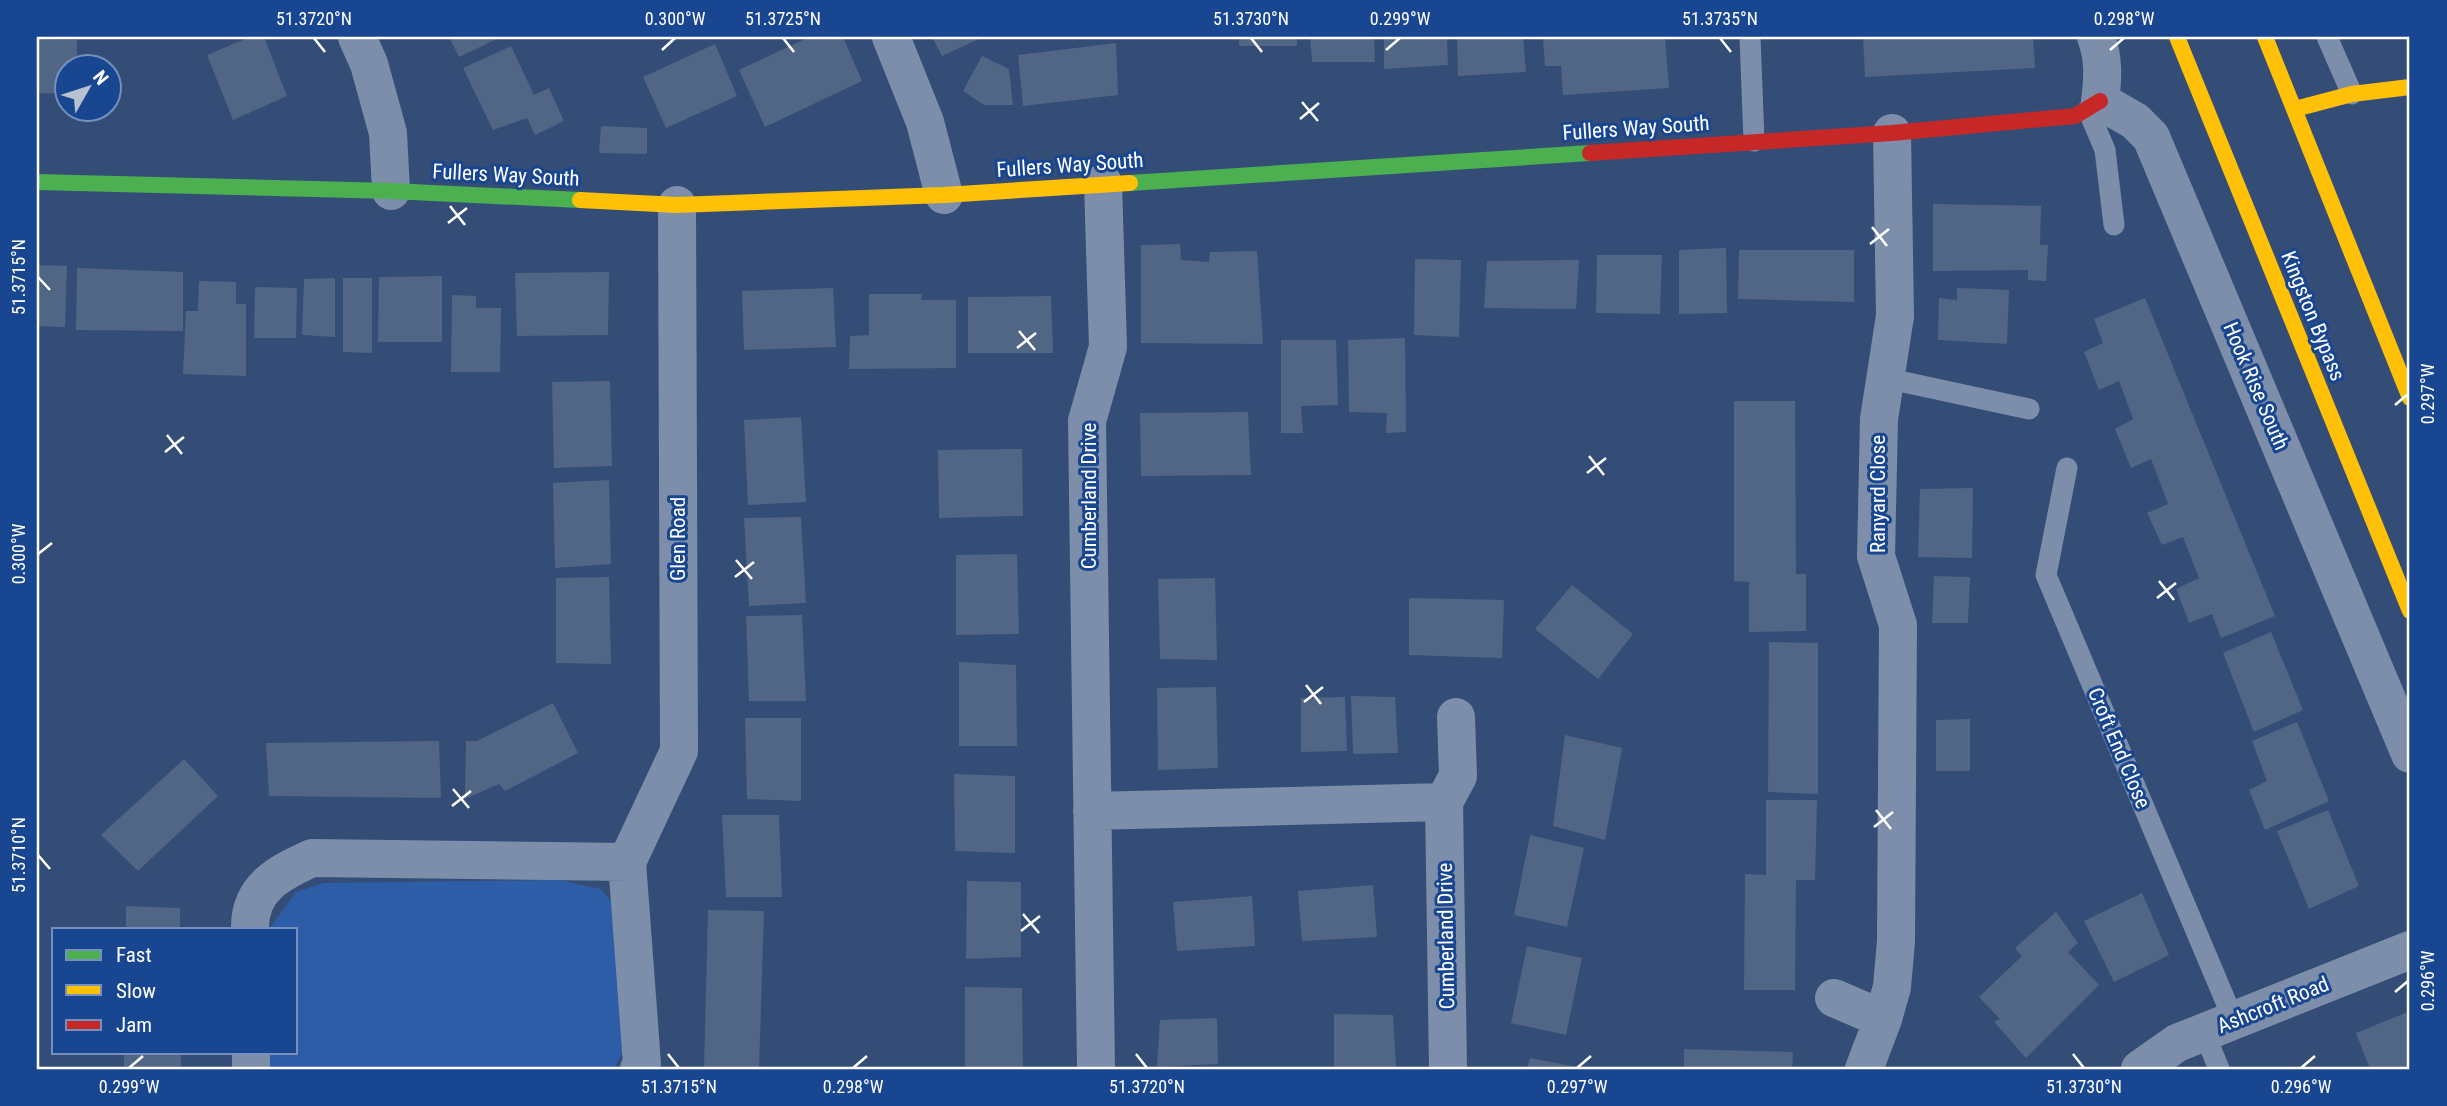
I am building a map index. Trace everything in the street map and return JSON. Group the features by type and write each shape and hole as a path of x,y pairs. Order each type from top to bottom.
{"main road":[{"name":"Kingston Bypass","path":"2177,37 2410,611"},
{"path":"2265,37 2410,398"},
{"path":"2295,109 2352,94 2410,87"},
{"name":"Fullers Way South","path":"37,182 391,191 677,205 944,195 1892,133 2040,121 2076,116 2094,105"}],"street":[{"path":"357,37 369,64 388,132 391,191"},
{"path":"891,37 925,122 944,195"},
{"path":"2094,105 2103,76 2096,37"},
{"name":"Hook Rise South","path":"2094,105 2135,121 2151,137 2410,754"},
{"name":"Ranyard Close","path":"1864,1069 1892,987 1896,941 1898,625 1876,556 1879,419 1895,316 1892,133"},
{"name":"Cumberland Drive","path":"1096,1069 1087,421 1108,347 1103,183"},
{"name":"Glen Road","path":"626,862 679,751 677,205"},
{"name":"Cumberland Drive","path":"1448,1069 1444,802 1458,776 1456,717"},
{"path":"1092,811 1444,802"},
{"path":"250,928 249,914 262,888 286,870 312,858 626,862 642,1064 639,1069"},
{"name":"Ashcroft Road","path":"2140,1069 2177,1043 2410,950"},
{"path":"1833,998 1883,1019"}],"lane":[{"path":"1750,37 1754,141"},
{"path":"2327,37 2352,94"},
{"path":"2094,105 2105,150 2114,225"},
{"path":"1885,378 2029,410"},
{"name":"Croft End Close","path":"2067,468 2046,575 2219,1027 2219,1069"}],"shaded area":[{"path":"558,880 600,889 614,904 623,1051 614,1069 266,1069 266,1054 298,1054 298,928 270,928 296,892 324,883"}],"building":[{"path":"250,37 264,37 287,96 233,120 207,55"},
{"path":"449,37 501,37 459,57"},
{"path":"809,37 843,37 862,81 765,127 739,70"},
{"path":"932,37 983,37 942,56"},
{"path":"1239,37 1297,37 1297,46 1239,46"},
{"path":"1310,37 1374,37 1375,62 1312,62"},
{"path":"1384,37 1447,37 1448,65 1384,69"},
{"path":"1457,37 1523,37 1526,72 1458,76"},
{"path":"1543,37 1665,37 1669,88 1563,95 1561,66 1545,66"},
{"path":"1863,37 2033,37 2035,68 1865,77"},
{"path":"37,39 77,40 77,52 52,52 52,94 37,93"},
{"path":"1116,43 1118,95 1023,106 1018,55"},
{"path":"715,44 737,96 666,128 643,77"},
{"path":"511,46 534,95 549,88 564,121 535,135 527,118 493,130 463,68"},
{"path":"982,56 1009,69 1013,105 984,105 963,91"},
{"path":"601,126 647,128 647,154 599,153"},
{"path":"1933,204 2041,206 2040,245 2048,245 2046,281 2028,280 2028,270 1933,271"},
{"path":"1180,244 1181,260 1209,262 1210,252 1257,251 1263,344 1141,343 1141,245"},
{"path":"1726,248 1727,313 1679,314 1679,250"},
{"path":"1739,250 1854,250 1854,302 1738,299"},
{"path":"1597,255 1662,255 1660,314 1596,313"},
{"path":"1415,259 1461,260 1459,337 1414,335"},
{"path":"1579,260 1576,309 1484,308 1487,261"},
{"path":"37,265 67,266 65,327 37,326"},
{"path":"77,268 183,272 183,331 76,330"},
{"path":"609,272 608,335 517,336 515,273"},
{"path":"442,276 442,342 378,342 379,277"},
{"path":"335,278 335,337 302,335 304,279"},
{"path":"343,278 372,278 372,353 343,352"},
{"path":"199,281 236,282 236,304 246,304 246,376 183,374 186,311 198,311"},
{"path":"255,287 297,288 296,338 254,338"},
{"path":"833,288 836,347 744,350 742,291"},
{"path":"1957,288 2009,290 2007,344 1938,340 1939,298 1957,300"},
{"path":"869,294 922,294 921,300 956,300 956,368 849,369 850,336 869,335"},
{"path":"452,295 476,296 476,308 501,308 500,372 451,372"},
{"path":"1051,296 1053,353 968,353 968,297"},
{"path":"2145,298 2275,616 2221,638 2212,614 2189,623 2176,589 2199,578 2183,537 2162,545 2147,513 2168,504 2151,459 2131,468 2115,429 2133,419 2119,381 2099,390 2084,352 2103,343 2094,319"},
{"path":"1405,338 1406,432 1386,433 1387,413 1349,412 1348,340"},
{"path":"1281,340 1336,340 1338,405 1301,406 1303,433 1281,433"},
{"path":"610,381 612,466 554,468 552,382"},
{"path":"1734,401 1795,401 1796,574 1806,574 1806,631 1749,632 1749,582 1734,581"},
{"path":"1248,412 1251,475 1141,476 1140,413"},
{"path":"801,417 806,502 748,505 744,420"},
{"path":"1022,449 1023,516 939,518 938,450"},
{"path":"609,480 611,564 555,568 553,483"},
{"path":"1973,488 1972,558 1918,557 1920,489"},
{"path":"801,517 806,603 749,606 744,518"},
{"path":"1017,554 1019,634 956,635 956,555"},
{"path":"1934,576 1970,577 1968,623 1932,623"},
{"path":"609,577 611,664 556,663 556,578"},
{"path":"1215,578 1217,660 1160,659 1158,579"},
{"path":"1572,585 1633,634 1598,679 1535,629"},
{"path":"1409,598 1504,600 1502,658 1409,655"},
{"path":"802,615 806,701 749,701 746,616"},
{"path":"2271,632 2303,710 2254,732 2223,653"},
{"path":"1769,642 1818,643 1818,794 1768,792"},
{"path":"959,662 1016,665 1017,746 959,746"},
{"path":"1216,687 1218,768 1158,770 1157,688"},
{"path":"1351,696 1395,697 1398,753 1353,754"},
{"path":"1345,697 1347,751 1301,752 1301,698"},
{"path":"553,703 578,753 505,791 499,784 465,799 466,741 477,741"},
{"path":"745,718 801,718 801,801 747,799"},
{"path":"1970,719 1970,771 1936,771 1936,720"},
{"path":"2297,722 2329,801 2265,830 2249,790 2267,781 2252,741"},
{"path":"1565,735 1622,748 1605,840 1553,826"},
{"path":"439,741 441,798 269,796 266,743"},
{"path":"184,759 218,796 138,871 101,835"},
{"path":"954,774 1015,776 1015,853 955,851"},
{"path":"1766,800 1817,800 1815,880 1796,880 1795,990 1744,990 1745,874 1766,875"},
{"path":"2328,810 2359,886 2309,909 2277,831"},
{"path":"722,815 779,815 782,897 726,897"},
{"path":"1530,835 1584,848 1567,927 1514,915"},
{"path":"967,881 1021,882 1021,957 966,959"},
{"path":"1373,885 1377,937 1302,941 1298,891"},
{"path":"2142,893 2169,955 2114,982 2084,921"},
{"path":"1252,896 1255,946 1177,951 1173,902"},
{"path":"126,906 180,908 180,928 126,928"},
{"path":"708,910 764,911 759,1069 704,1069"},
{"path":"2056,912 2078,943 2068,952 2099,985 2026,1058 1994,1022 2000,1019 1979,997 2022,956 2015,948"},
{"path":"1527,946 1582,958 1566,1035 1511,1023"},
{"path":"965,987 1022,988 1023,1069 965,1068"},
{"path":"2410,1011 2410,1069 2370,1069 2356,1033"},
{"path":"1334,1014 1393,1015 1396,1067 1334,1067"},
{"path":"1217,1018 1218,1064 1157,1067 1160,1020"},
{"path":"1684,1049 1793,1052 1792,1069 1684,1069"},
{"path":"124,1054 181,1054 181,1069 124,1069"},
{"path":"1530,1058 1582,1068 1582,1069 1527,1069"}],"traffic: fast":[{"path":"1130,183 1590,153"},
{"path":"37,182 391,191 580,200"}],"traffic: slow":[{"path":"2177,37 2410,611"},
{"path":"2265,37 2410,398"},
{"path":"2295,109 2352,94 2410,87"},
{"path":"580,200 677,205 944,195 1130,183"}],"traffic: jam":[{"path":"1590,153 1892,133 2075,116 2100,101"}]}
